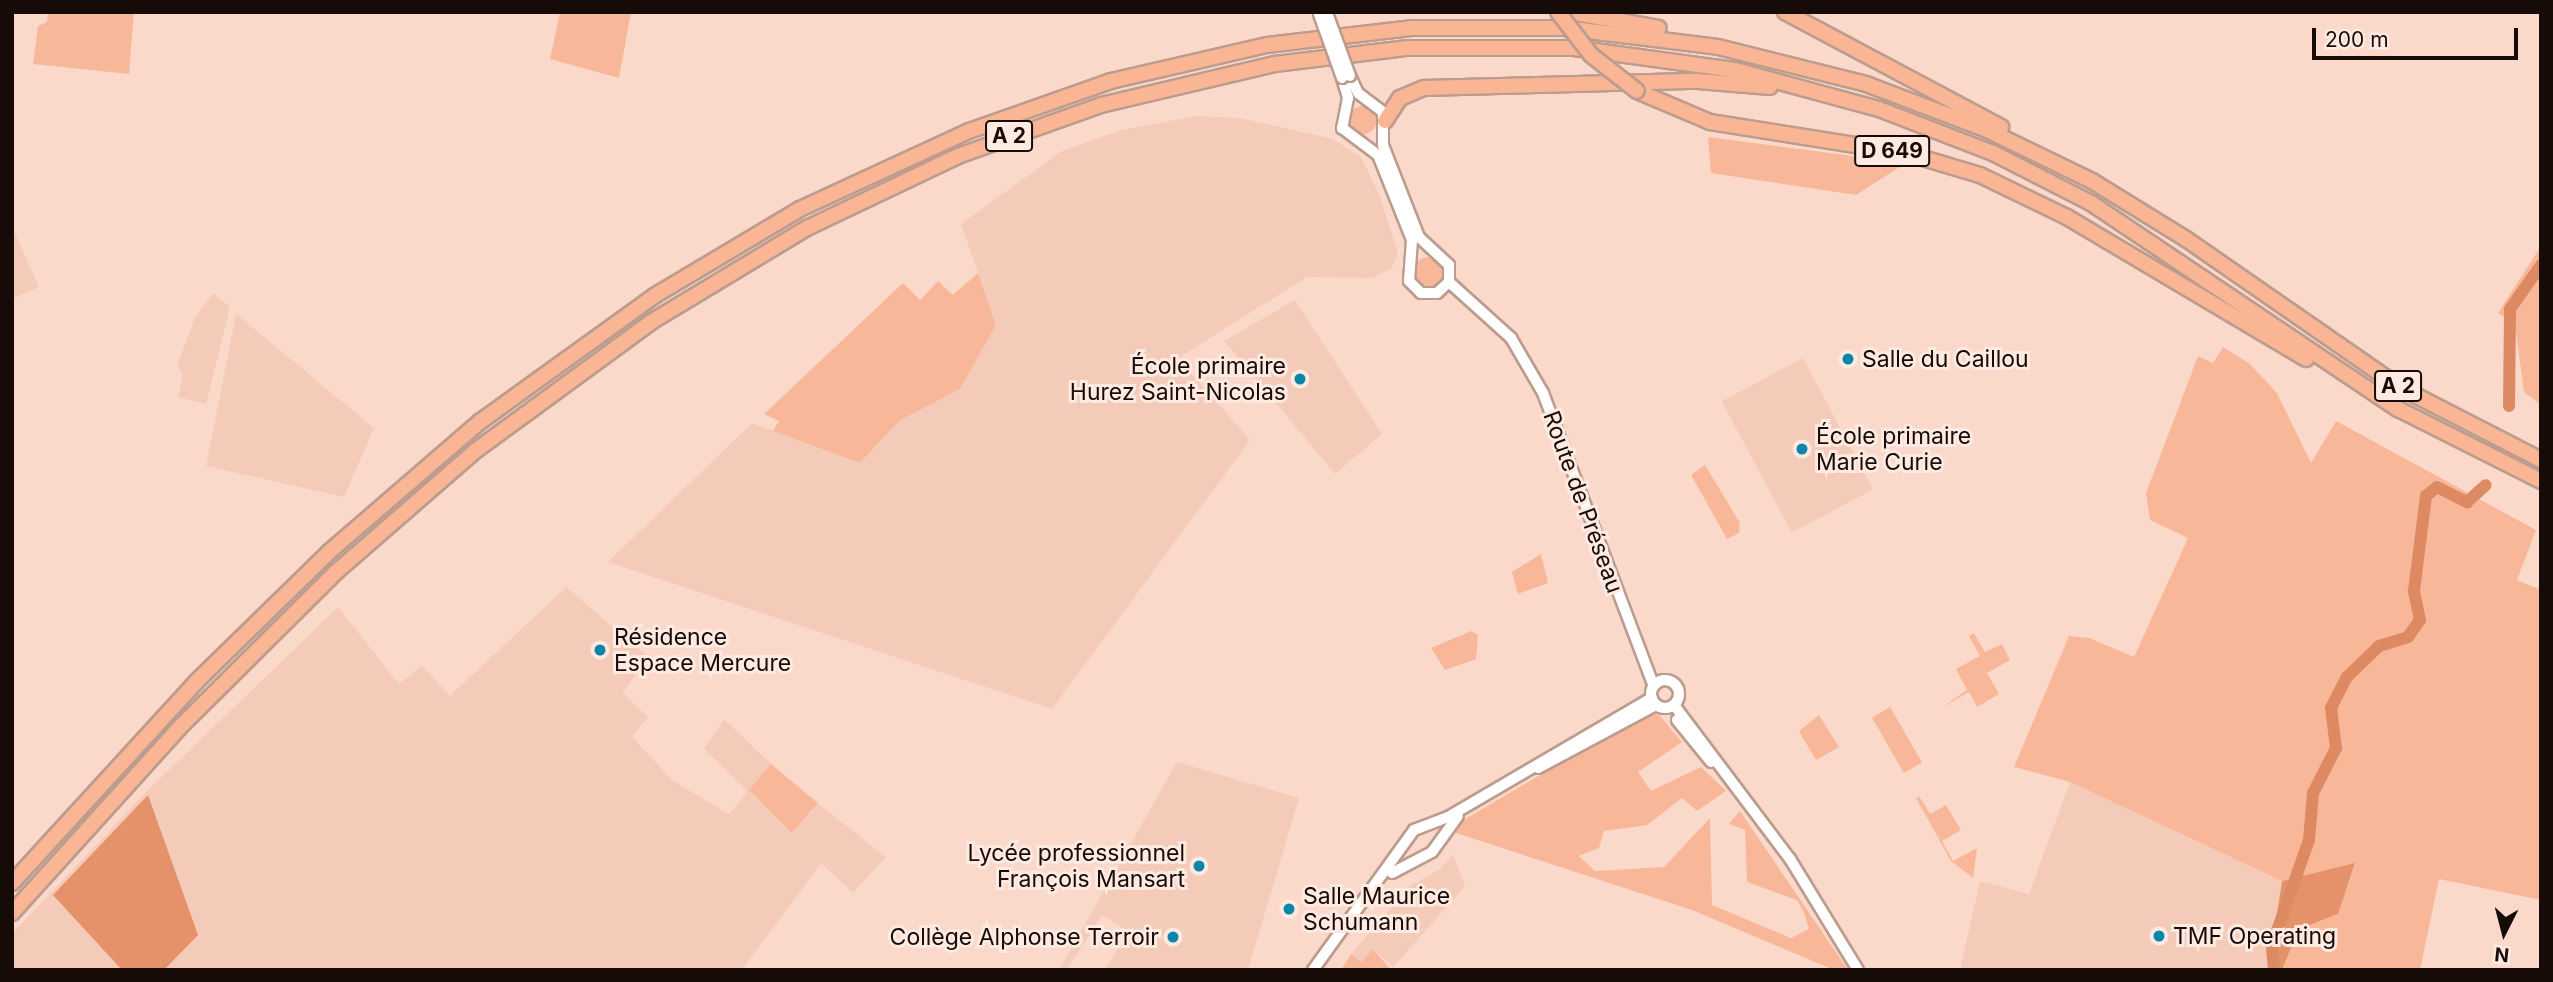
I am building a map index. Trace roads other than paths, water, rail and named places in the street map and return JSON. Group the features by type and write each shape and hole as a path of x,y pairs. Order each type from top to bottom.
{"highway":[{"name":"D 649","path":"1558,12 1591,55 1637,91 1710,122 1901,152 1980,175 2056,211 2382,406 2424,424"},
{"path":"1570,12 1732,44 1785,61"},
{"path":"1785,12 2045,150 2092,181"},
{"name":"A 2","path":"12,883 241,636 463,436 662,291 779,221 884,167 1099,85 1220,54 1320,37 1423,27 1541,26 1661,37 1785,61 1941,111 2092,181 2231,271 2401,388 2541,460"},
{"name":"A 2","path":"12,915 256,648 469,456 598,358 706,287 841,210 958,156 1061,118 1187,82 1316,57 1436,46 1559,47 1681,60 1790,82 1905,118 2073,193 2221,287 2424,424 2541,481"},
{"path":"1383,127 1400,98 1419,89 1676,81 1764,86 1905,118"}],"main road":[{"path":"1323,13 1346,77 1343,130 1362,142 1381,160 1412,240 1410,283 1421,293 1433,294 1449,282 1449,263 1417,234 1383,127 1379,106 1366,99 1346,77"},
{"path":"1346,106 1366,99"},
{"path":"1362,142 1383,127"},
{"path":"1413,258 1433,251"},
{"name":"Route de Préseau","path":"1449,282 1503,329 1523,361 1557,426 1611,583 1639,646 1658,684 1677,688 1672,706"},
{"name":"Route de Préseau","path":"1433,294 1482,318 1523,361"},
{"path":"1315,970 1382,883 1419,856 1433,852 1437,840 1454,820 1495,792 1654,701 1658,684"},
{"path":"1315,970 1414,830 1654,701 1672,706 1740,792 1790,859 1858,970"},
{"path":"1424,827 1437,840"},
{"path":"1408,842 1419,856"}],"waterway":[{"path":"2509,406 2510,309 2541,265"},
{"path":"2274,970 2272,945 2309,840 2313,793 2336,748 2331,708 2347,677 2379,646 2408,637 2420,620 2414,591 2426,496 2437,487 2467,502 2486,485"}],"place":[{"name":"Salle du Caillou","path":"1848,359"},
{"name":"École primaire Hurez Saint-Nicolas","path":"1300,379"},
{"name":"École primaire Marie Curie","path":"1802,449"},
{"name":"Résidence Espace Mercure","path":"600,650"},
{"name":"Lycée professionnel François Mansart","path":"1199,866"},
{"name":"Salle Maurice Schumann","path":"1289,909"},
{"name":"TMF Operating","path":"2159,936"},
{"name":"Collège Alphonse Terroir","path":"1173,937"}]}
